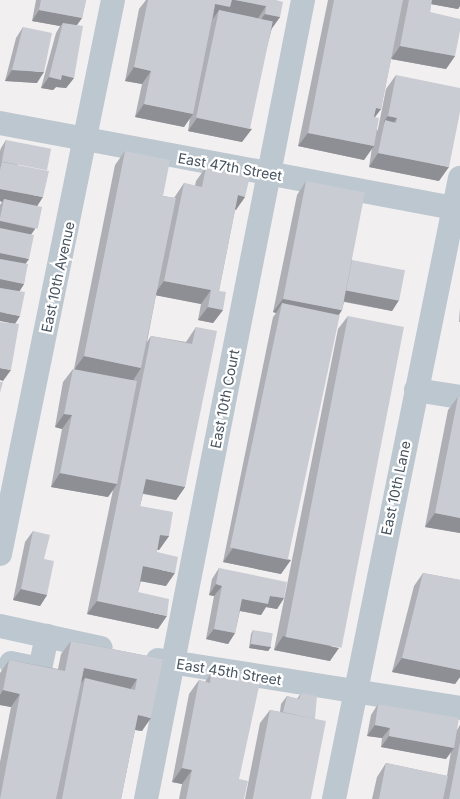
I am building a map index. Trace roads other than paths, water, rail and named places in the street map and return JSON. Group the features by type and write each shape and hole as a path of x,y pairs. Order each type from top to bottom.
{"street":[{"name":"East 10th Avenue","path":"0,554 87,142 113,0"},
{"name":"East 10th Court","path":"146,799 303,0"},
{"name":"East 47th Street","path":"0,123 87,142 457,208"},
{"name":"East 10th Lane","path":"334,799 353,692 416,390 457,208 460,178"},
{"path":"416,390 460,397"},
{"name":"East 45th Street","path":"0,626 173,663 460,708"},
{"path":"8,662 40,669 47,636"}]}
